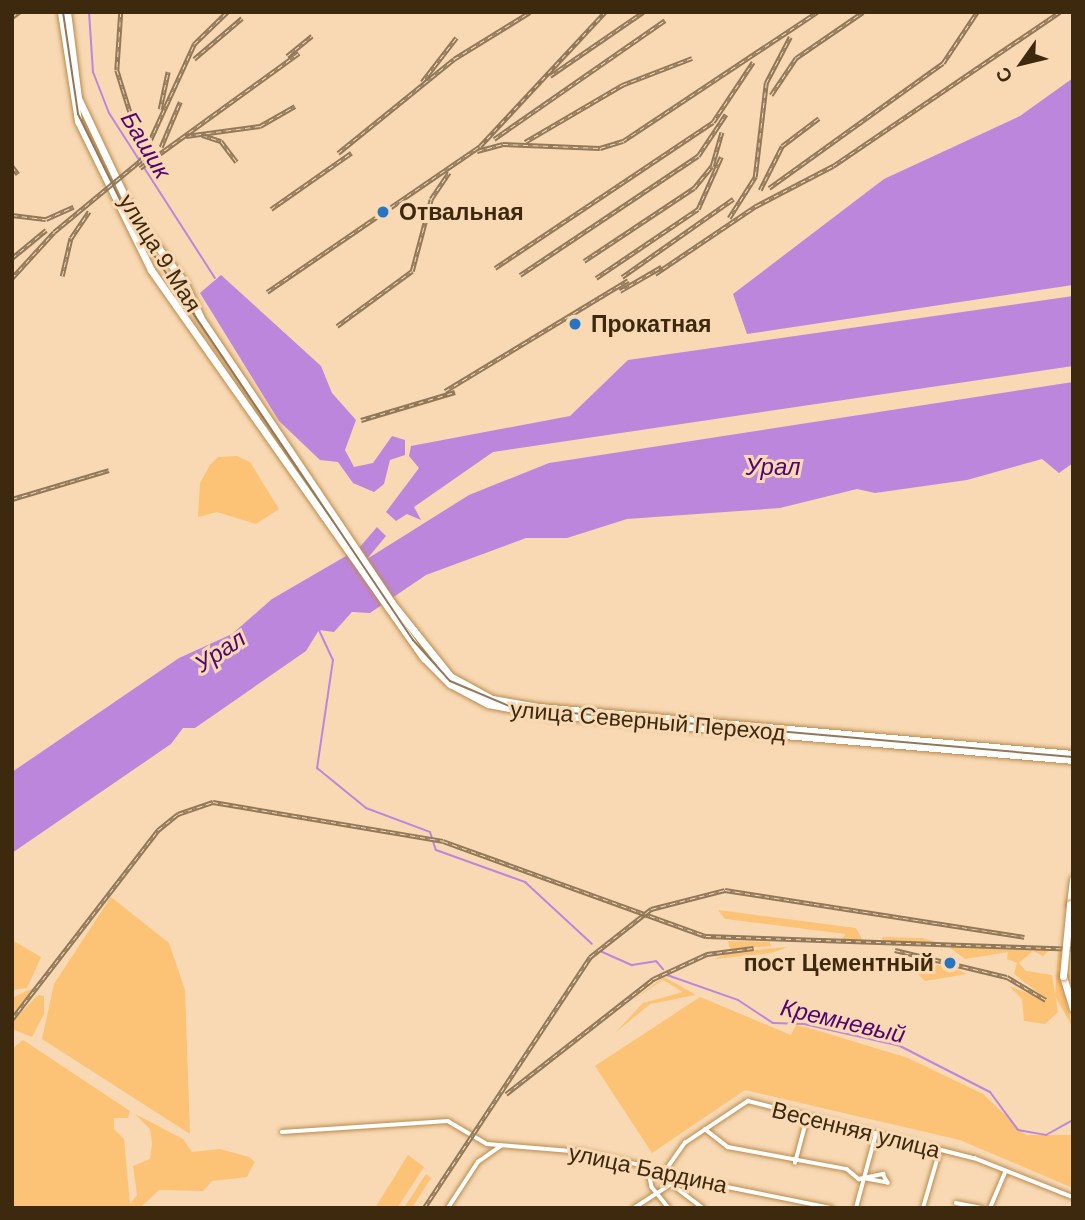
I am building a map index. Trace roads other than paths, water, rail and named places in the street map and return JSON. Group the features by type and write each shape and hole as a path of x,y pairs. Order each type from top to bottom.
{"main road":[{"name":"улица 9 Мая","path":"61,12 85,118 132,214 184,282 201,317 323,505"},
{"name":"улица 9 Мая","path":"67,12 66,31 78,121 139,247 323,505"},
{"name":"улица Северный Переход","path":"323,505 440,676 501,708 1073,760"},
{"name":"улица Северный Переход","path":"392,609 450,676 502,702 1073,754"},
{"path":"1073,879 1063,976 1073,1009"}],"street":[{"name":"Весенняя улица","path":"663,1174 676,1152 744,1101 940,1150 1073,1197"},
{"path":"795,1163 807,1118"},
{"name":"улица Бардина","path":"282,1132 437,1120 503,1146 583,1152 649,1167 663,1174 832,1208"},
{"path":"705,1129 728,1147 795,1163 847,1169 859,1179 861,1189"},
{"path":"856,1208 876,1134"},
{"path":"448,1208 478,1162 503,1146"},
{"path":"923,1208 940,1150"},
{"path":"649,1167 656,1194 669,1208"},
{"path":"990,1208 1005,1172"},
{"path":"663,1174 702,1208"},
{"path":"859,1179 888,1183 883,1174 866,1179"},
{"path":"634,1208 673,1182"},
{"path":"956,1202 982,1208"}],"water":[{"path":"1073,78 1073,285 747,334 733,294 884,179 1020,116"},
{"path":"221,275 321,366 332,393 356,420 345,450 354,467 373,463 392,436 405,440 405,455 390,460 384,484 374,492 353,483 338,462 320,460 279,421 200,293"},
{"path":"1073,296 1073,366 493,452 414,507 421,520 407,514 396,521 386,512 419,468 409,456 411,446 570,416 628,360"},
{"name":"Урал","path":"1073,382 1073,463 1059,473 1042,459 967,480 875,493 857,489 780,508 627,519 567,538 526,538 426,575 370,613 352,612 334,632 319,630 306,651 195,728 183,728 171,744 12,853 12,772 179,658 232,634 272,599 358,549 377,527 386,536 367,559 469,495 549,463"}],"waterway":[{"name":"Башик","path":"89,12 93,72 109,113 215,278"},
{"name":"Кремневый","path":"318,628 333,660 317,768 366,808 430,832 436,850 525,882 592,944"},
{"name":"Кремневый","path":"600,951 632,965 656,961 663,969"},
{"name":"Кремневый","path":"667,975 738,1000 773,1023 804,1024 900,1046 990,1092 1018,1130 1046,1135 1073,1120"}],"tram line":[{"path":"63,12 78,114 129,218 413,640 450,681 514,708 1073,757"}],"railway":[{"path":"12,17 19,12"},
{"path":"121,12 117,70 131,115"},
{"path":"12,278 54,232 141,160 194,44 227,12"},
{"path":"338,153 454,59 530,12"},
{"path":"267,292 480,146 605,12"},
{"path":"550,76 643,12"},
{"path":"477,151 503,144 600,148 623,141 817,12"},
{"path":"771,95 796,58 863,12"},
{"path":"769,188 943,63 977,12"},
{"path":"655,274 756,206 833,166 1060,12"},
{"path":"194,59 242,18"},
{"path":"494,139 665,20"},
{"path":"287,56 312,36"},
{"path":"729,218 755,177 766,83 790,37"},
{"path":"422,82 456,38"},
{"path":"140,168 299,53"},
{"path":"525,142 622,85 692,58"},
{"path":"495,268 713,122 753,62"},
{"path":"160,109 168,72"},
{"path":"161,147 180,102"},
{"path":"186,136 260,126 295,106"},
{"path":"520,275 698,156 726,114"},
{"path":"760,190 782,146 819,118"},
{"path":"584,261 694,188 712,166 722,132"},
{"path":"202,135 221,141 237,162"},
{"path":"271,209 351,153"},
{"path":"596,278 698,209 721,157"},
{"path":"12,166 18,174"},
{"path":"337,326 412,271 431,199 449,172"},
{"path":"622,277 733,199"},
{"path":"12,215 46,219 73,207"},
{"path":"62,276 71,238 89,211"},
{"path":"12,258 46,230"},
{"path":"620,291 661,267"},
{"path":"445,391 628,280"},
{"path":"361,420 455,392"},
{"path":"12,499 109,470"},
{"path":"12,1019 158,830 178,814 213,802 443,841 706,936 1073,949"},
{"path":"424,1208 590,957 651,909 725,890 1024,937"},
{"path":"506,1094 653,979 707,954 754,948"},
{"path":"895,950 1007,977 1046,1000"}],"place":[{"name":"Отвальная","path":"383,212"},
{"name":"Прокатная","path":"575,324"},
{"name":"пост Цементный","path":"950,963"}]}
